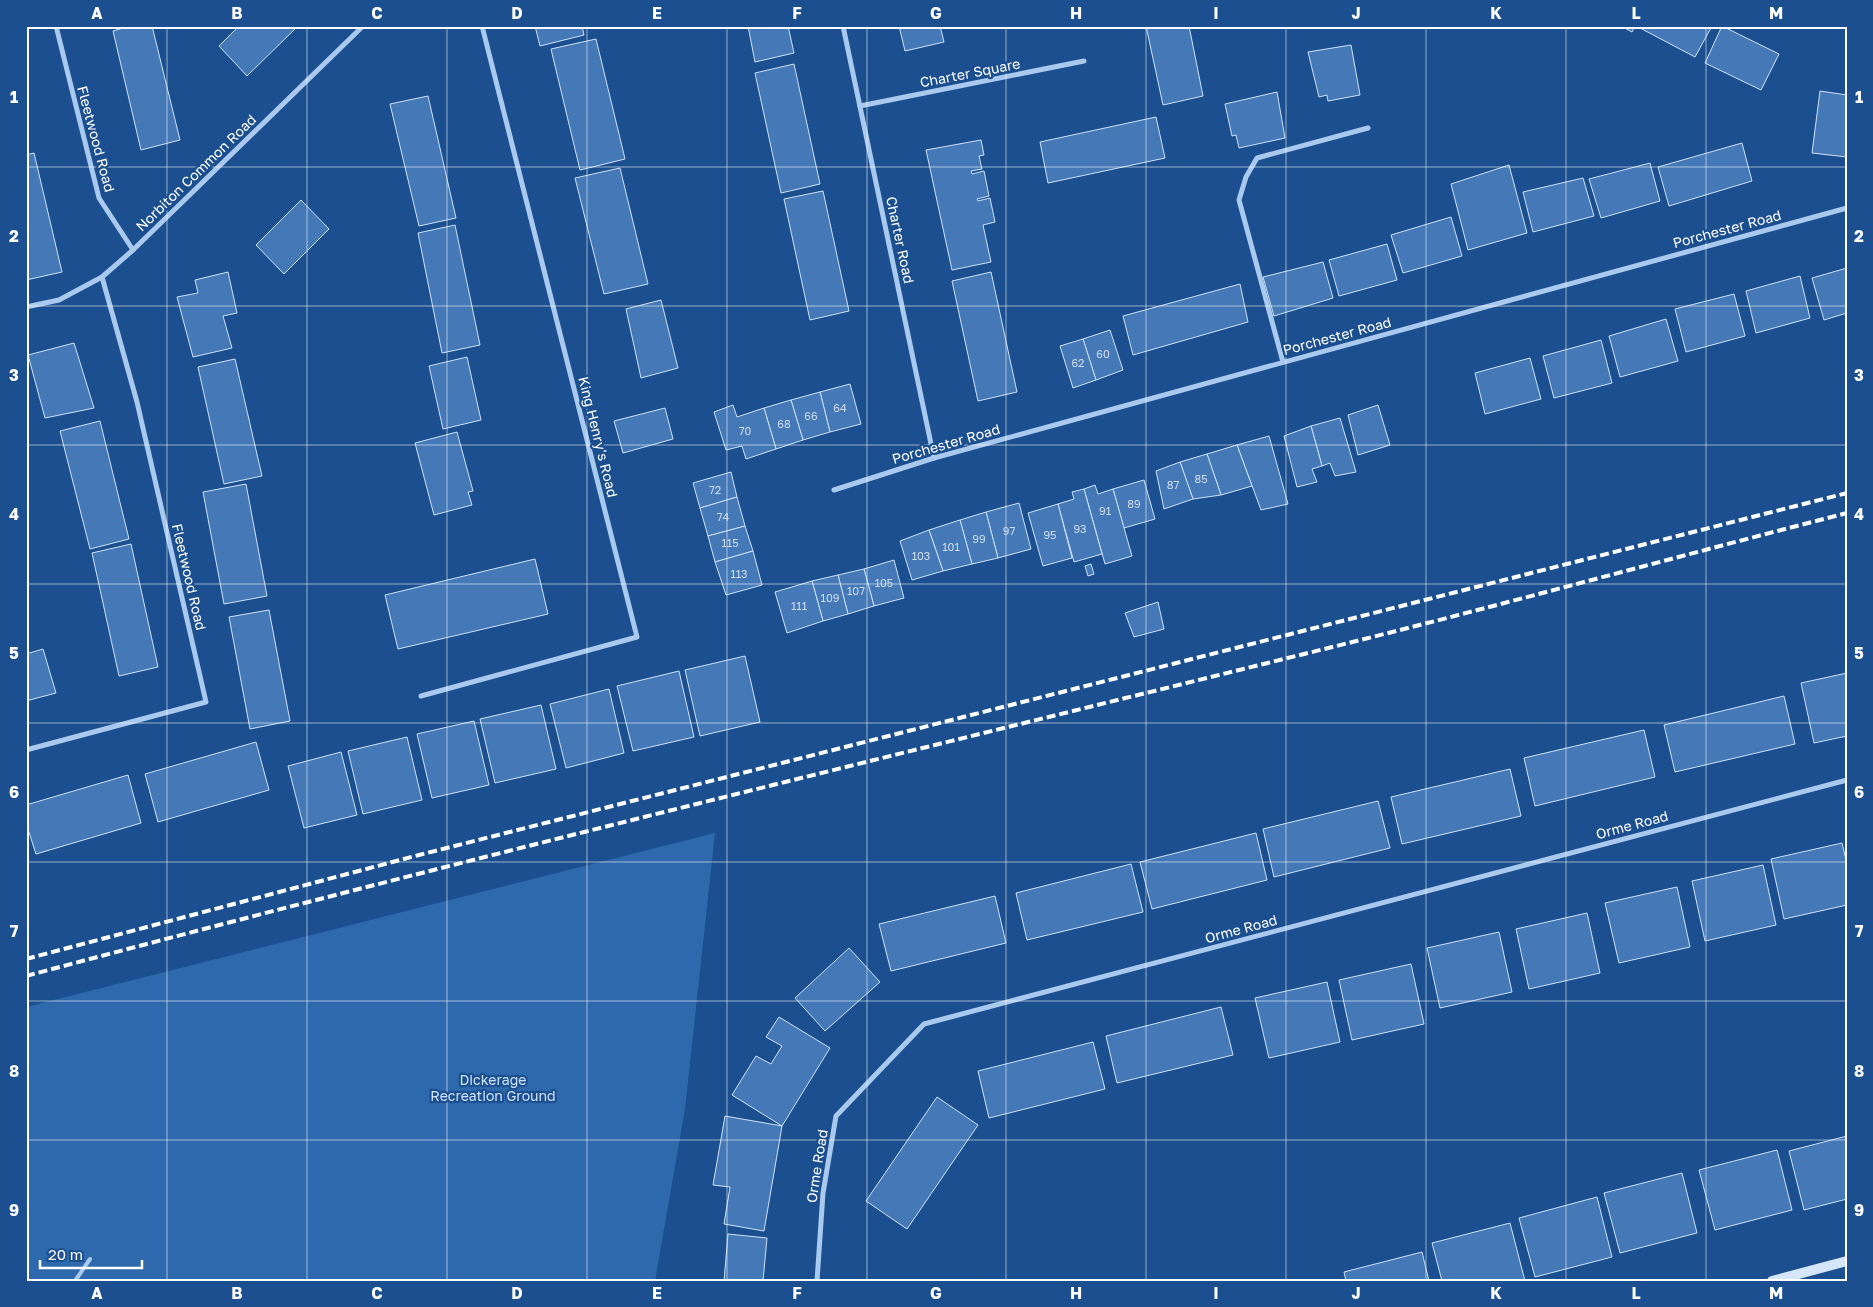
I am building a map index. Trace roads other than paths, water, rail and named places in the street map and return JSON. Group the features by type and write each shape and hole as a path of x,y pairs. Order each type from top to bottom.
{"street":[{"name":"Fleetwood Road","path":"56,26 99,198 133,250"},
{"name":"Norbiton Common Road","path":"26,307 59,300 102,277 133,250 363,26"},
{"name":"King Henry's Road","path":"421,696 637,637 482,26"},
{"name":"Charter Road","path":"843,26 934,458"},
{"name":"Charter Square","path":"860,106 1084,61"},
{"path":"1283,362 1239,200 1246,177 1257,158 1368,128"},
{"name":"Porchester Road","path":"834,490 934,458 1847,208"},
{"name":"Fleetwood Road","path":"26,750 206,702 137,402 102,277"},
{"name":"Orme Road","path":"816,1281 823,1193 836,1116 924,1024 1847,780"},
{"path":"1772,1281 1847,1261"}],"lane":[{"path":"75,1281 90,1260"}],"railway":[{"path":"26,959 419,855 1847,493"},
{"path":"26,976 506,852 1375,636 1847,513"}],"park label":[{"name":"Dickerage Recreation Ground","path":"493,1088"}]}
